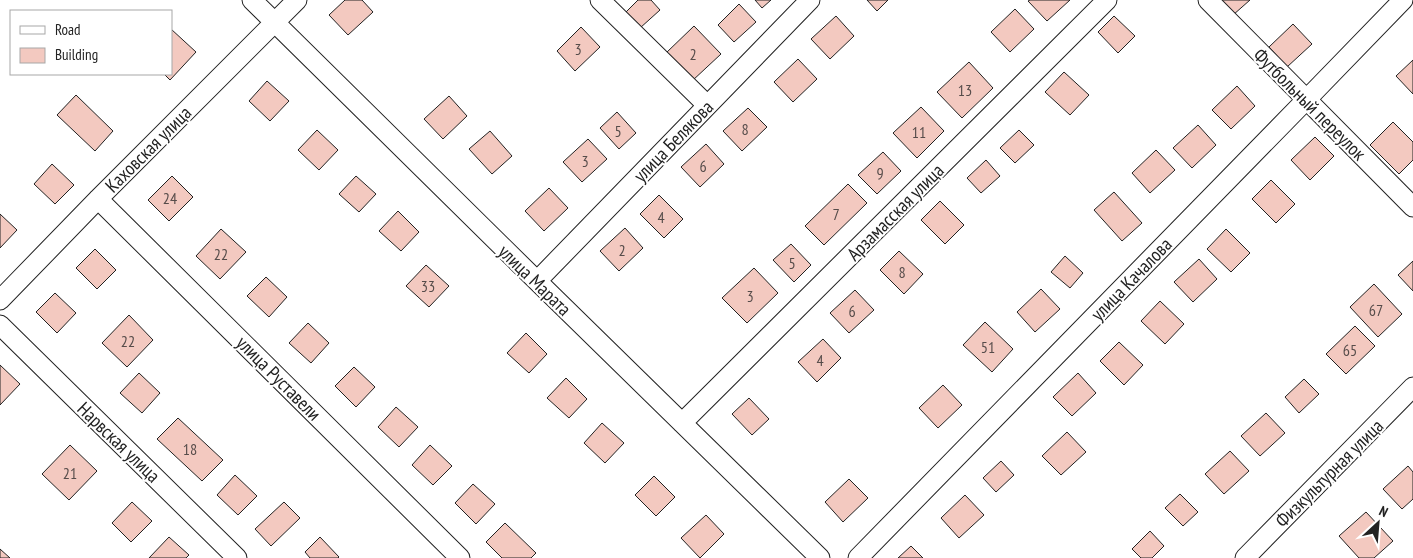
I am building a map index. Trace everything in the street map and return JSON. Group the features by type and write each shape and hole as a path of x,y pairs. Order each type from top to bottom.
{"street":[{"name":"улица Марата","path":"252,0 820,558"},
{"name":"Каховская улица","path":"0,300 297,0"},
{"path":"600,0 707,105"},
{"name":"улица Белякова","path":"536,281 810,0"},
{"name":"Арзамасская улица","path":"682,423 1107,0"},
{"name":"Футбольный переулок","path":"1208,0 1413,207"},
{"name":"улица Качалова","path":"858,558 1403,0"},
{"name":"улица Руставели","path":"98,199 460,558"},
{"name":"Нарвская улица","path":"0,325 237,558"},
{"name":"Физкультурная улица","path":"1245,558 1413,387"}],"building":[{"path":"345,0 362,0 373,12 348,35 329,15"},
{"path":"638,0 651,0 660,10 640,28 625,13"},
{"path":"755,0 771,0 762,8"},
{"path":"867,0 888,0 877,11"},
{"path":"1070,0 1047,21 1028,1"},
{"path":"1219,0 1250,0 1233,15"},
{"path":"739,4 756,22 734,42 718,25"},
{"path":"1015,9 1034,29 1010,52 991,32"},
{"path":"836,16 854,36 830,59 811,39"},
{"path":"1114,16 1135,36 1118,53 1098,32"},
{"path":"1293,24 1312,44 1287,67 1269,47"},
{"path":"694,26 721,54 692,81 666,53"},
{"path":"581,27 600,47 575,71 557,51"},
{"path":"172,30 196,52 170,80 165,75 172,75"},
{"path":"798,59 817,79 793,102 774,82"},
{"path":"1413,60 1413,94 1396,76"},
{"path":"969,62 993,88 962,118 937,92"},
{"path":"1064,72 1089,95 1070,115 1045,92"},
{"path":"267,81 289,101 270,121 249,101"},
{"path":"1237,86 1255,106 1231,129 1212,110"},
{"path":"76,95 113,131 95,151 57,115"},
{"path":"449,96 467,116 443,139 424,119"},
{"path":"921,107 944,131 917,158 893,133"},
{"path":"748,108 767,127 742,151 723,131"},
{"path":"617,112 636,133 619,149 600,128"},
{"path":"1393,122 1413,142 1413,160 1399,174 1370,145"},
{"path":"1198,125 1216,145 1192,168 1173,148"},
{"path":"317,130 338,150 319,170 298,150"},
{"path":"1019,130 1034,145 1015,163 1000,148"},
{"path":"490,131 512,156 492,174 469,149"},
{"path":"1315,137 1334,156 1310,180 1291,160"},
{"path":"588,139 607,159 582,182 563,162"},
{"path":"706,144 724,164 700,187 681,167"},
{"path":"1156,150 1175,170 1150,193 1132,173"},
{"path":"883,152 901,171 877,194 858,175"},
{"path":"986,160 1000,176 981,193 967,178"},
{"path":"52,164 74,185 55,204 34,184"},
{"path":"172,176 193,197 169,221 148,200"},
{"path":"356,176 376,194 359,212 339,194"},
{"path":"1271,180 1295,204 1276,223 1252,199"},
{"path":"848,184 867,203 824,245 805,226"},
{"path":"549,188 568,208 544,231 525,211"},
{"path":"1114,192 1142,223 1122,241 1094,210"},
{"path":"659,195 683,219 664,238 640,214"},
{"path":"940,201 964,225 945,244 921,220"},
{"path":"398,211 419,232 401,251 379,231"},
{"path":"0,214 17,230 0,248"},
{"path":"625,228 643,248 619,271 600,251"},
{"path":"221,229 246,252 220,279 196,256"},
{"path":"1226,229 1250,253 1231,272 1207,249"},
{"path":"791,244 811,265 794,282 773,260"},
{"path":"95,249 116,270 97,289 76,268"},
{"path":"899,251 923,274 904,294 880,270"},
{"path":"1065,256 1083,273 1070,288 1051,272"},
{"path":"1199,259 1217,279 1193,302 1174,282"},
{"path":"1413,261 1413,291 1398,275"},
{"path":"426,265 449,286 429,307 406,286"},
{"path":"754,268 778,293 747,323 722,298"},
{"path":"266,277 287,297 269,317 247,296"},
{"path":"1374,284 1402,314 1378,337 1350,307"},
{"path":"1041,289 1060,309 1035,332 1017,312"},
{"path":"855,290 874,310 849,333 830,313"},
{"path":"55,293 76,313 57,333 36,312"},
{"path":"1160,301 1184,324 1165,344 1141,321"},
{"path":"129,315 153,340 127,367 102,343"},
{"path":"985,322 1013,349 992,372 963,345"},
{"path":"308,323 329,343 311,363 289,343"},
{"path":"1355,326 1375,346 1346,374 1326,354"},
{"path":"526,333 547,354 529,373 507,353"},
{"path":"823,339 841,358 817,382 798,362"},
{"path":"1119,342 1143,365 1124,385 1100,361"},
{"path":"0,365 20,384 0,405"},
{"path":"354,367 375,387 356,407 335,386"},
{"path":"139,373 160,393 142,413 120,393"},
{"path":"1078,373 1096,393 1072,416 1053,397"},
{"path":"566,378 587,399 569,418 547,398"},
{"path":"1304,379 1319,394 1299,413 1285,397"},
{"path":"943,385 962,405 938,428 919,408"},
{"path":"749,398 769,419 752,435 732,414"},
{"path":"396,407 418,427 399,447 378,427"},
{"path":"1266,413 1285,433 1260,456 1241,436"},
{"path":"178,418 223,460 202,481 157,439"},
{"path":"602,423 624,443 605,463 584,443"},
{"path":"1067,432 1086,452 1061,475 1042,456"},
{"path":"70,445 97,471 69,500 42,474"},
{"path":"430,445 452,466 433,485 412,465"},
{"path":"1230,451 1249,471 1224,494 1205,474"},
{"path":"1001,461 1014,475 996,492 983,478"},
{"path":"1408,466 1413,472 1413,499 1402,509 1383,489"},
{"path":"235,475 257,496 238,515 217,495"},
{"path":"654,476 675,497 656,516 635,495"},
{"path":"849,479 868,498 843,522 825,502"},
{"path":"473,484 495,504 476,524 455,503"},
{"path":"1180,494 1198,512 1183,526 1165,508"},
{"path":"965,495 984,515 959,538 941,518"},
{"path":"132,502 152,521 131,542 112,523"},
{"path":"284,502 300,518 271,546 255,529"},
{"path":"1366,512 1393,541 1374,558 1359,558 1339,536"},
{"path":"706,515 724,534 700,558 681,538"},
{"path":"505,523 536,553 531,558 502,558 486,542"},
{"path":"1150,531 1164,546 1152,558 1141,558 1132,549"},
{"path":"169,537 189,555 186,558 149,558"},
{"path":"320,537 338,558 310,558 305,552"},
{"path":"911,546 923,558 898,558"},
{"path":"0,549 10,558 0,558"}]}
